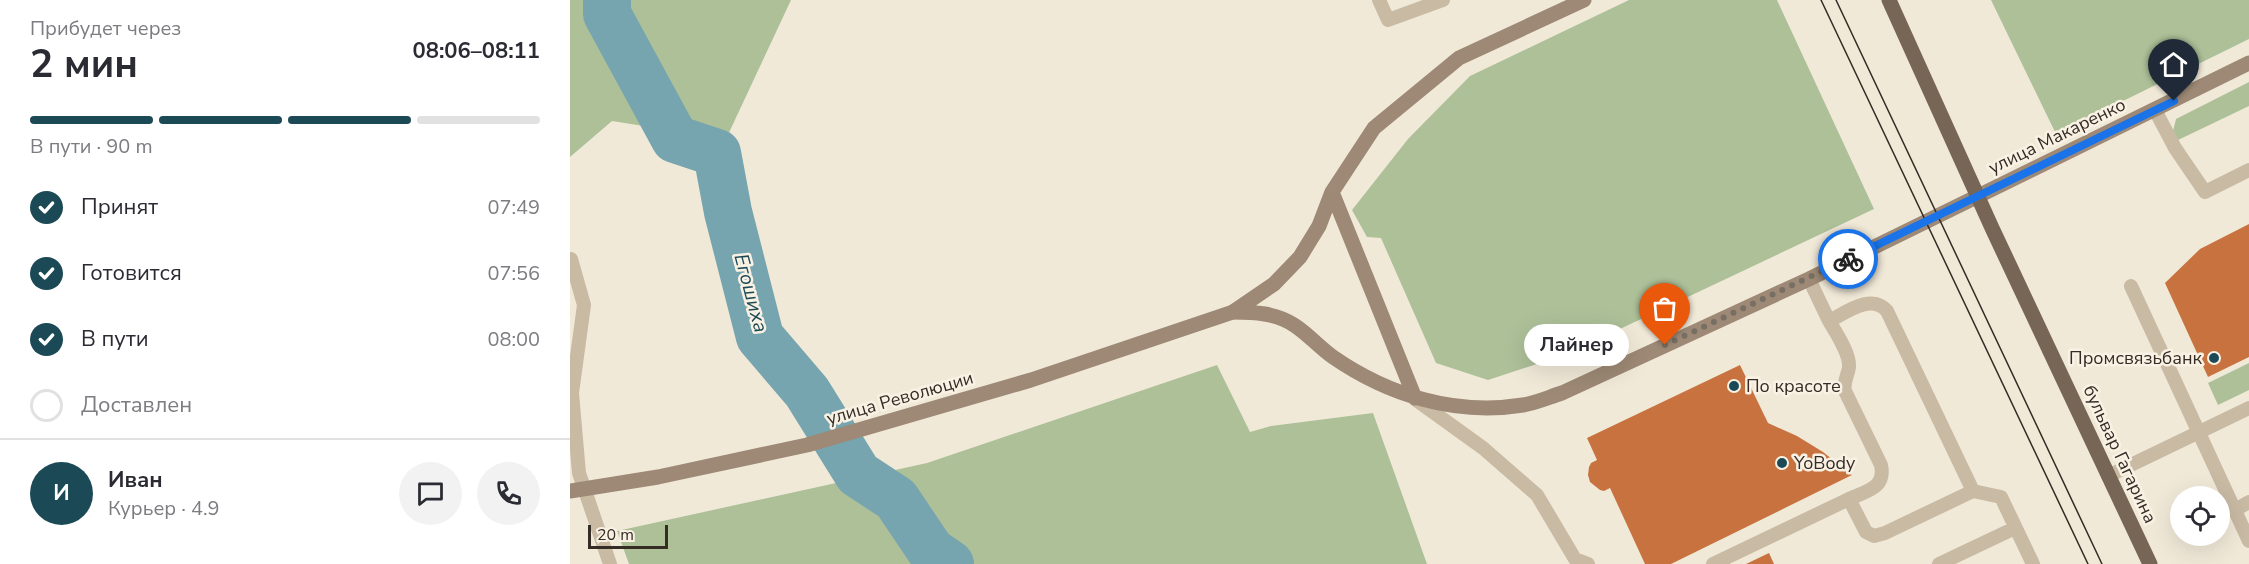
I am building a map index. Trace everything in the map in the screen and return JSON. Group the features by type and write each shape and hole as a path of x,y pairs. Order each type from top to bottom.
{"main road":[{"name":"улица Революции","path":"570,491 658,477 807,445 1031,380 1233,312 1274,284 1300,257 1319,226 1332,192 1374,128 1459,58 1584,0"},
{"name":"бульвар Гагарина","path":"1889,0 2150,564"},
{"name":"улица Макаренко","path":"1978,195 2249,63"},
{"path":"1332,192 1415,398"},
{"name":"улица Революции","path":"1233,312 1263,312 1293,324 1332,356 1374,383 1415,398 1472,408 1523,405 1562,393 1809,279 1978,195"}],"lane":[{"path":"1379,0 1388,20 1443,0"},
{"path":"2155,110 2175,148 2205,192 2249,170"},
{"path":"571,259 584,305 572,393 579,473 610,564"},
{"path":"1713,564 1872,488 1880,482 1883,474 1881,465 1845,391 1844,383 1849,366 1847,358 1809,279"},
{"path":"2131,286 2249,541"},
{"path":"1829,321 1873,302 1881,304 1887,311 1972,491"},
{"path":"1415,398 1483,448 1537,495 1575,560 1588,564"},
{"path":"2108,476 2249,408"},
{"path":"1849,499 1866,532 1874,536 1885,533 1972,491 2001,497 2032,564"},
{"path":"2235,510 2249,502"},
{"path":"1939,564 2015,528"}],"green space":[{"path":"570,0 791,0 726,139 612,121 570,157"},
{"path":"1629,0 1777,0 1874,209 1567,354 1488,380 1436,363 1381,238 1367,237 1352,210 1408,139 1470,76"},
{"path":"1991,0 2249,0 2249,39 2056,134"},
{"path":"2249,82 2249,106 2176,141 2173,131 2176,119"},
{"path":"2249,363 2249,390 2218,405 2208,383"},
{"path":"1217,365 1250,432 1271,426 1373,413 1427,564 629,564 617,531 927,463"}],"building":[{"path":"2249,224 2249,357 2208,377 2165,283 2200,249"},
{"path":"1740,365 1768,423 1797,436 1823,452 1852,475 1671,564 1645,564 1610,488 1600,490 1590,482 1589,467 1597,460 1587,438"},
{"path":"1769,553 1774,564 1746,564"}],"waterway":[{"name":"Егошиха","path":"607,0 607,14 675,139 717,153 728,212 760,337 807,392 858,474 896,499 931,551 950,564"}],"tram line":[{"path":"1821,0 2088,564"},
{"path":"1836,0 2102,564"}],"way so far":[{"path":"1665,345 1848,259"}],"place":[{"name":"Лайнер","path":"1665,345"},
{"name":"Промсвязьбанк","path":"2214,358"},
{"name":"По красоте","path":"1734,386"},
{"name":"YoBody","path":"1782,463"}],"route":[{"path":"1848,259 2174,101"}]}
